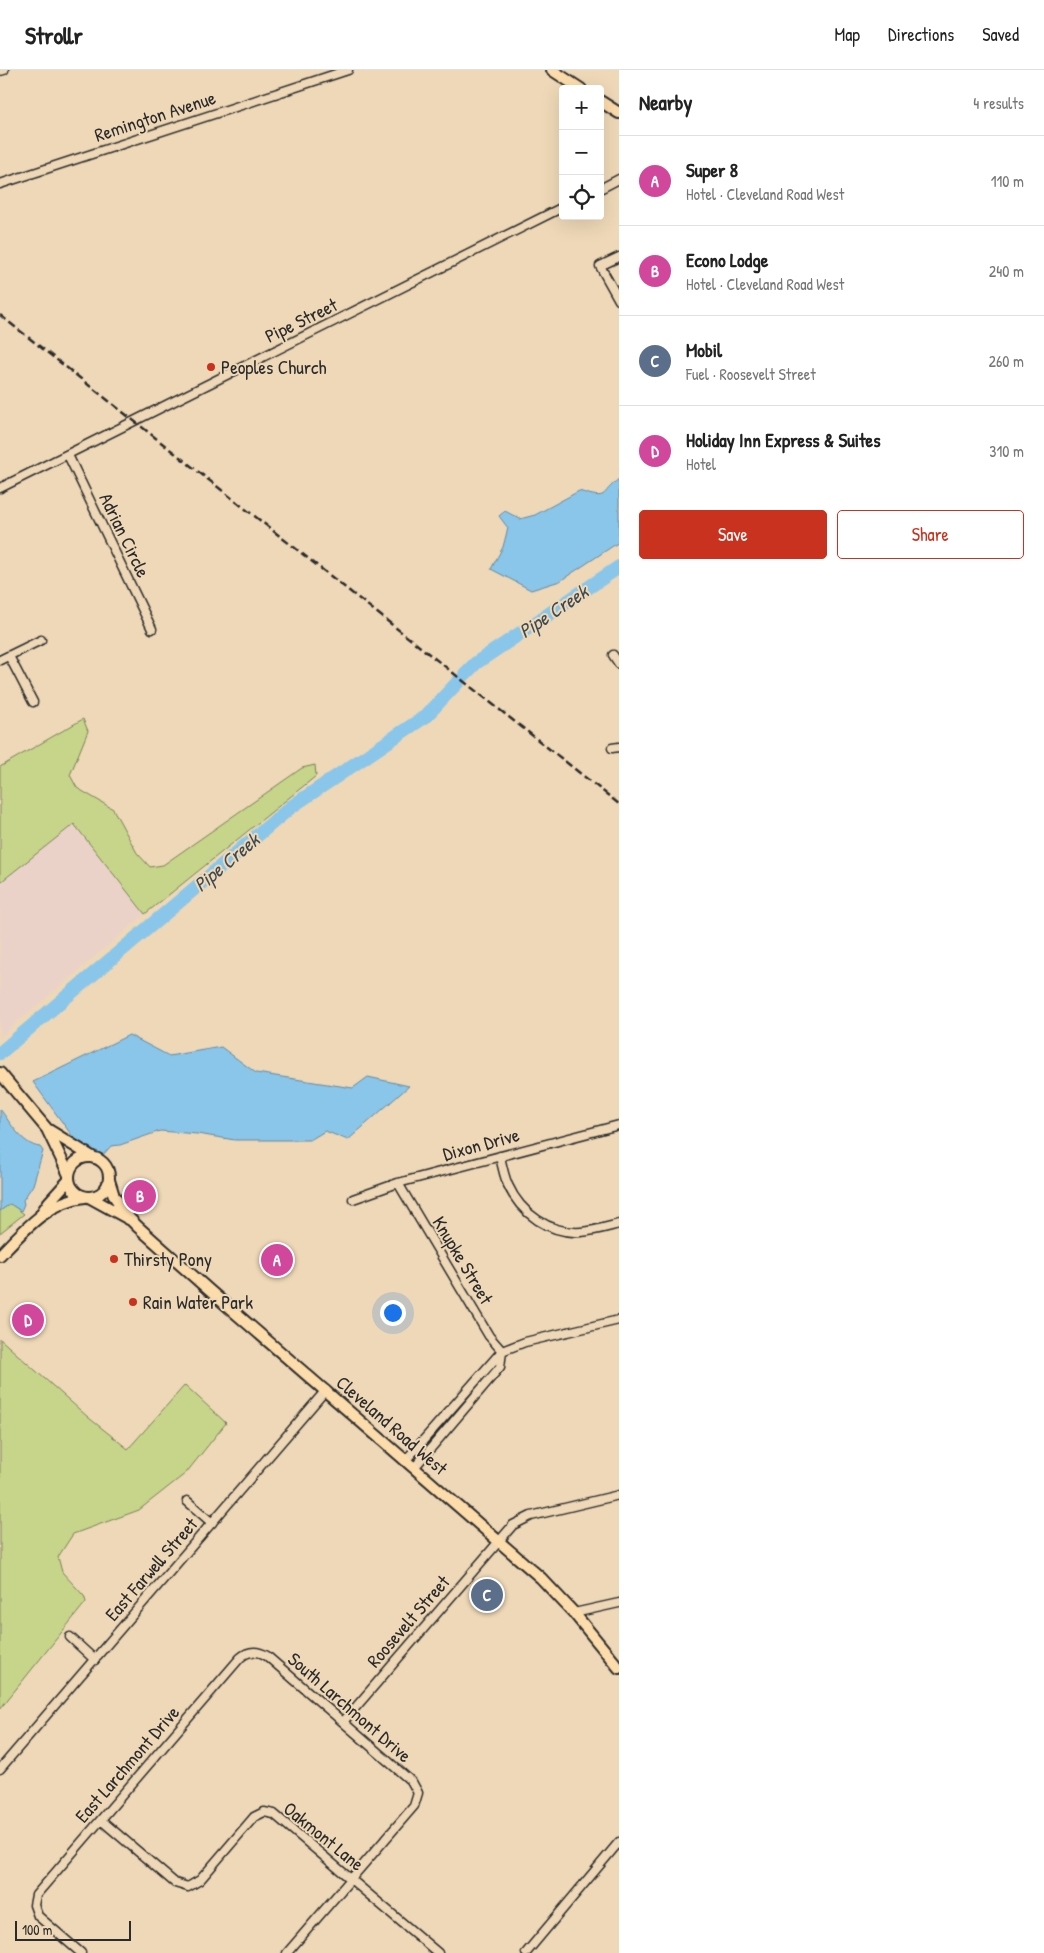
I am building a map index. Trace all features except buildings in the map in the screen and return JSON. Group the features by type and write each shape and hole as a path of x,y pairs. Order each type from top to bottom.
{"main road":[{"path":"552,70 575,85"},
{"path":"604,104 619,113"},
{"path":"0,1073 46,1129 73,1189 87,1197"},
{"path":"39,1217 65,1201 103,1192 109,1180 106,1166 46,1129"},
{"path":"0,1255 39,1217 69,1177 76,1162 84,1158 94,1158"},
{"name":"Cleveland Road West","path":"109,1180 114,1196 130,1219 210,1291 541,1578 574,1613 619,1668"},
{"name":"Cleveland Road West","path":"87,1197 130,1219"}],"street":[{"path":"0,71 4,70"},
{"name":"Remington Avenue","path":"0,184 348,70"},
{"path":"604,187 619,179"},
{"name":"Pipe Street","path":"0,488 559,210"},
{"path":"619,257 600,266 619,300"},
{"name":"Adrian Circle","path":"68,455 152,629"},
{"path":"0,660 41,640"},
{"path":"613,655 619,664"},
{"path":"9,656 33,702"},
{"name":"Dixon Drive","path":"353,1199 398,1183 619,1125"},
{"path":"500,1156 506,1182 514,1196 523,1209 540,1221 554,1228 575,1232 619,1224"},
{"name":"Knupke Street","path":"398,1183 489,1336 502,1351"},
{"path":"405,1461 502,1351 525,1342 619,1320"},
{"path":"414,1468 500,1367 502,1351"},
{"name":"East Farwell Street","path":"0,1769 326,1390"},
{"name":"Roosevelt Street","path":"343,1722 513,1525 526,1518 619,1496"},
{"path":"188,1501 212,1523"},
{"path":"574,1613 619,1603"},
{"path":"70,1638 95,1660"},
{"name":"South Larchmont Drive","path":"254,1652 267,1656 412,1782 418,1795 414,1806 351,1879"},
{"name":"East Larchmont Drive","path":"81,1953 40,1917 34,1905 38,1892 240,1658 247,1653 254,1652"},
{"name":"Oakmont Lane","path":"100,1820 179,1886 188,1887 196,1883 257,1814 271,1813 278,1816 438,1953"},
{"path":"526,1953 619,1842"},
{"path":"287,1953 351,1879"}],"shaded area":[{"path":"74,824 145,914 0,1037 0,880 2,881"}],"green space":[{"path":"83,719 88,731 70,775 77,788 113,809 137,853 150,867 163,865 302,768 315,765 316,776 145,914 74,824 2,881 0,880 0,767"},
{"path":"10,1203 24,1214 0,1233 0,1211"},
{"path":"0,1339 89,1418 128,1449 185,1385 226,1423 186,1473 139,1510 73,1534 58,1557 62,1572 84,1596 86,1602 0,1709"}],"water":[{"path":"619,479 619,542 560,581 531,590 491,569 503,547 508,528 499,516 505,511 520,519 535,515 579,491 600,496"},
{"path":"129,1035 169,1056 221,1047 256,1073 353,1088 368,1077 409,1086 348,1140 325,1131 310,1140 235,1140 160,1131 120,1145 111,1146 102,1156 78,1144 33,1082"},
{"path":"0,1109 22,1138 40,1147 43,1151 33,1185 23,1200 24,1204 21,1211 10,1204 0,1211"}],"waterway":[{"name":"Pipe Creek","path":"465,674 476,663 619,567"},
{"name":"Pipe Creek","path":"0,1053 291,807 426,716 458,682"}],"railway":[{"path":"0,315 619,804"}],"place":[{"name":"Peoples Church","path":"211,367"},
{"name":"Econo Lodge","path":"140,1196"},
{"name":"Thirsty Pony","path":"114,1259"},
{"name":"Super 8","path":"277,1260"},
{"name":"Rain Water Park","path":"133,1302"},
{"name":"Holiday Inn Express & Suites","path":"28,1320"},
{"name":"Mobil","path":"487,1595"}]}
